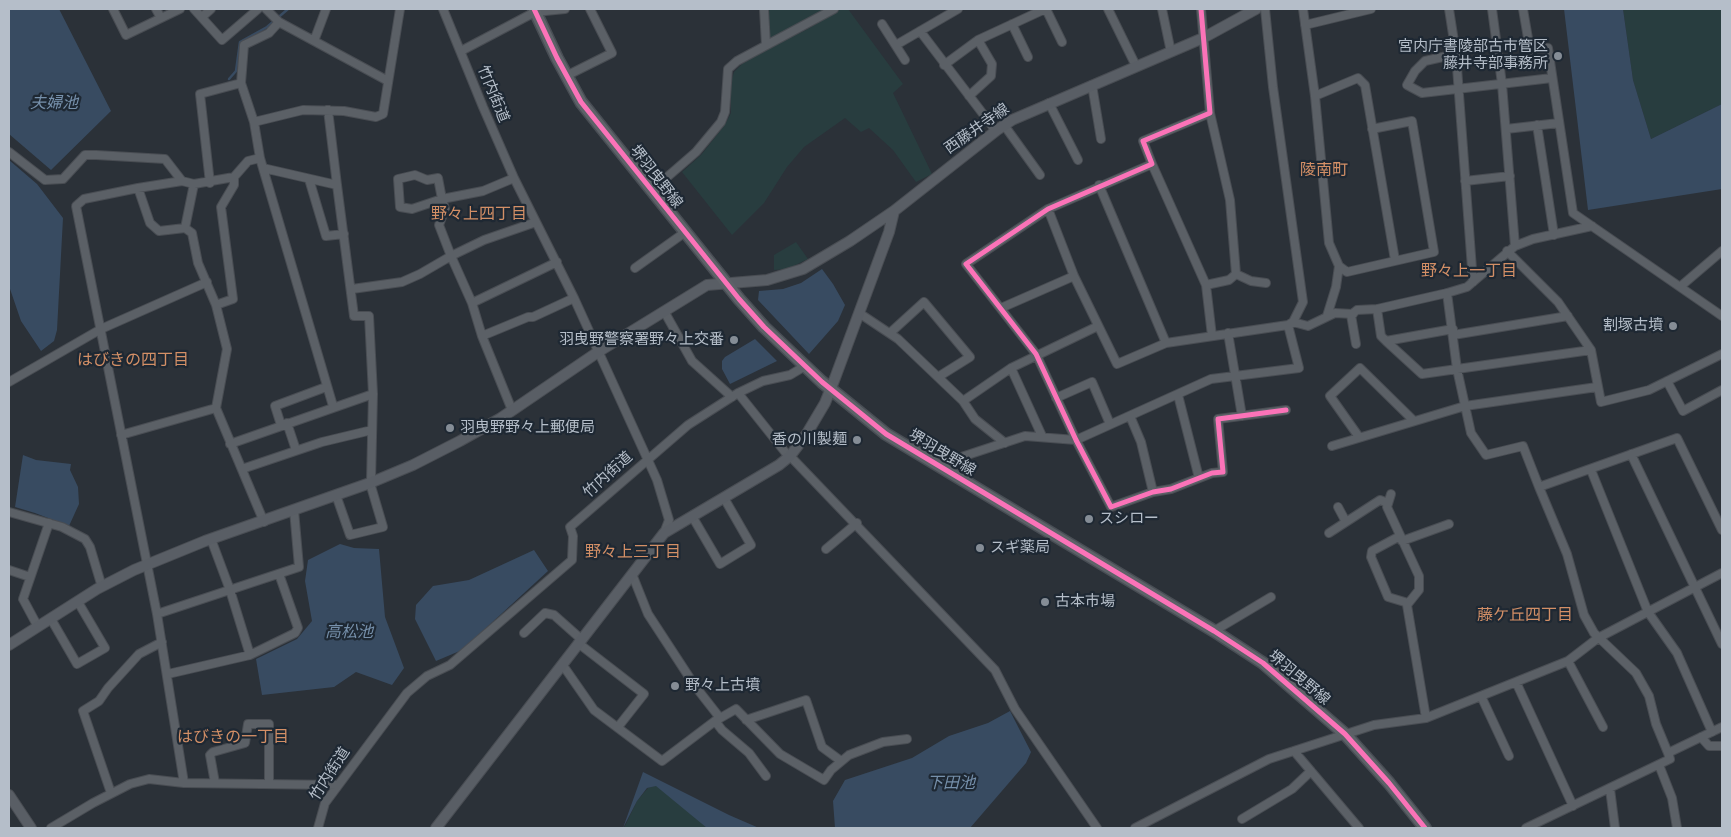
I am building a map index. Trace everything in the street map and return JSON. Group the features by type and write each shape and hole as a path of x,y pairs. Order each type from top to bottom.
{"main road":[{"name":"堺羽曳野線","path":"535,10 566,76 581,102 684,232 764,327 830,389 886,434 1214,631 1263,663 1344,734 1389,783 1425,828"}],"street":[{"path":"113,9 126,35 180,9"},
{"path":"156,9 161,18"},
{"path":"194,9 222,40 258,9"},
{"path":"202,17 211,9"},
{"path":"266,9 279,22 388,81"},
{"path":"314,41 326,9"},
{"path":"254,122 303,110 328,110 376,117 383,114 400,9"},
{"name":"竹内街道","path":"318,828 325,803 407,693 427,676 450,665 572,560 570,527 646,459 574,298 514,178 482,107 461,50 443,9"},
{"path":"461,50 535,10 565,9"},
{"path":"566,76 612,54 590,9"},
{"path":"764,9 766,45"},
{"path":"651,191 696,152 721,122 725,112 728,69 737,61 834,9"},
{"path":"896,45 958,9"},
{"path":"944,65 978,40 1045,9 1062,42"},
{"path":"1108,9 1136,66"},
{"path":"1162,9 1171,52"},
{"path":"1201,9 1210,113 1230,200 1236,274"},
{"name":"西藤井寺線","path":"9,645 102,587 146,565 211,539 264,522 413,465 512,410 598,352 706,285 767,280 792,274 850,241 894,211 1000,128 1049,103 1203,38 1256,9"},
{"path":"937,465 1025,436 1076,440 1211,379 1299,368 1290,324 1303,302 1274,96 1264,9"},
{"path":"1303,9 1315,96 1329,243 1339,266 1347,272 1434,252 1412,121 1372,129"},
{"path":"1305,25 1371,9"},
{"path":"1449,9 1456,54 1474,282"},
{"path":"1492,9 1502,84 1515,246"},
{"path":"1524,9 1530,50 1548,48 1573,213 1682,286 1722,316"},
{"path":"279,22 269,33 244,45 241,82 254,122 260,158 333,406"},
{"path":"882,24 906,60"},
{"path":"1012,24 1028,57"},
{"path":"920,31 968,96 1000,128 1040,175"},
{"path":"968,96 991,76 992,64 978,40"},
{"path":"1456,54 1425,61 1415,71 1408,85 1422,93 1552,78"},
{"path":"1315,96 1358,78 1365,84 1395,260"},
{"path":"210,182 200,94 241,82"},
{"path":"1092,84 1101,139"},
{"path":"1049,103 1078,160"},
{"path":"328,110 354,316 369,316 373,394 370,482 383,527 350,535 336,495"},
{"path":"1210,113 1143,141 1206,285 1212,336"},
{"path":"1506,129 1559,123"},
{"path":"1537,126 1554,235"},
{"path":"9,152 45,180 63,179 85,156 96,155 165,159 182,181"},
{"path":"216,305 233,299 221,207 234,185 234,178 248,161 260,158"},
{"path":"1152,164 1099,185 1048,210 966,264 1036,354 1076,440 1111,506 1153,492 1171,489 1212,473 1223,472 1218,419 1286,410"},
{"path":"263,168 337,185"},
{"path":"512,410 482,336 472,303 439,225 445,209 442,199 438,178 427,180 414,175 398,179 400,207 412,209 442,199 483,191 514,178"},
{"path":"1465,181 1510,176"},
{"path":"184,783 157,614 76,206 84,198 138,188 182,181 194,184 234,178"},
{"path":"309,179 326,236 344,234"},
{"path":"185,228 194,184"},
{"path":"1099,185 1166,343"},
{"path":"138,188 150,223 159,231 185,228 192,233 198,263 216,305 227,349 216,408 264,522"},
{"path":"1048,210 1074,276 1117,364 1166,343 1290,324 1308,326 1334,313 1353,314"},
{"path":"664,532 780,465 790,456 806,435 825,402 889,232 894,211"},
{"path":"352,289 402,282 484,240 536,222"},
{"path":"1356,344 1351,315 1357,310 1377,309 1447,293 1474,282 1507,251 1515,246 1592,226"},
{"path":"635,268 684,232"},
{"path":"1507,251 1558,302 1591,350 1601,402 1648,390 1722,354"},
{"path":"1682,286 1722,251"},
{"path":"472,303 557,262"},
{"path":"1327,316 1336,287 1339,266"},
{"path":"1236,274 1252,281 1266,282"},
{"path":"1206,285 1229,280 1236,274"},
{"path":"1001,308 1074,276"},
{"path":"9,382 101,329 207,282"},
{"path":"1447,293 1457,369 1471,433 1486,455 1524,446 1567,554 1584,615 1598,638 1636,672 1649,696 1656,724 1670,759 1526,828"},
{"path":"482,336 528,317 533,317 574,298"},
{"path":"890,333 924,302 970,357 938,377"},
{"path":"1377,309 1381,336 1422,374 1591,350"},
{"path":"664,311 692,361 735,395 790,456 857,523 884,555 994,670 1015,709 1097,828"},
{"path":"859,313 890,333 963,401 975,419 1005,443"},
{"path":"1386,341 1568,316"},
{"path":"963,401 1011,368 1036,354 1098,326"},
{"path":"1228,333 1237,376 1242,416"},
{"path":"442,826 562,664 664,532 669,520 665,501 646,459 688,425 735,395 763,381 790,376 805,366"},
{"path":"1011,368 1042,436"},
{"path":"1359,438 1330,396 1360,368 1414,421"},
{"path":"1667,381 1683,411 1722,390"},
{"path":"1056,398 1092,382 1110,424"},
{"path":"1332,446 1465,406 1597,386"},
{"path":"296,450 276,406 326,387"},
{"path":"230,444 333,406 373,394"},
{"path":"1178,395 1199,478"},
{"path":"121,435 216,408"},
{"path":"1130,416 1141,442 1153,492"},
{"path":"242,469 296,450 372,430"},
{"path":"1539,487 1677,438 1722,530"},
{"path":"1631,454 1722,644"},
{"path":"1591,470 1648,612 1676,653 1712,732"},
{"path":"1391,494 1387,506 1418,576 1419,590 1407,605 1426,718"},
{"path":"692,516 720,564 750,545 724,498"},
{"path":"1329,532 1380,500 1388,503"},
{"path":"1338,508 1346,522"},
{"path":"157,614 299,567 294,510"},
{"path":"9,512 62,527 85,539 102,587"},
{"path":"38,627 23,599 49,523"},
{"path":"826,549 857,523"},
{"path":"1408,603 1388,598 1371,557 1372,551 1401,539 1449,524"},
{"path":"211,539 230,590 250,655"},
{"path":"9,570 30,577"},
{"path":"1135,828 1269,759 1374,725 1426,718 1568,660 1598,638 1722,573"},
{"path":"168,674 250,655 295,633 298,628 279,574"},
{"path":"632,574 648,614 718,719 722,730 749,753 766,776"},
{"path":"1214,631 1270,597"},
{"path":"51,619 77,664 105,648 78,602"},
{"path":"524,633 545,613 554,615 580,641 644,694 618,727"},
{"path":"112,793 83,711 99,701 108,688 139,654 162,642"},
{"path":"1568,660 1603,727"},
{"path":"562,664 594,710 662,761 718,719 736,710 780,754 824,780 849,755 883,742 907,739"},
{"path":"1516,682 1573,806"},
{"path":"1481,696 1510,756"},
{"path":"746,720 806,700 822,747 841,761"},
{"path":"215,783 210,755 213,752 245,743 248,724 269,724 268,784"},
{"path":"1668,753 1722,727"},
{"path":"1701,737 1709,746 1722,746"},
{"path":"1294,751 1359,828"},
{"path":"1659,764 1672,798 1676,828"},
{"path":"1242,819 1292,789 1311,771"},
{"path":"51,828 130,784 149,779 184,783 338,784"},
{"path":"1610,789 1615,828"},
{"path":"9,795 31,828"}],"green space":[{"path":"767,9 828,9 768,40"},
{"path":"841,9 848,9 903,84 893,93 932,174 916,182 893,150 869,128 861,132 845,118 804,147 787,167 764,203 732,235 682,172 701,155 724,126 731,113 731,82 734,72 742,64 767,48 806,30"},
{"path":"1623,9 1722,9 1722,104 1651,139 1633,80"},
{"path":"796,242 808,259 787,269 774,270 774,255"},
{"path":"656,785 707,828 624,828 637,801 648,788"}],"water":[{"name":"夫婦池","path":"9,9 59,9 111,111 51,170 9,134"},
{"path":"1564,9 1623,9 1633,80 1651,139 1722,104 1722,189 1588,210"},
{"path":"9,160 37,184 63,218 57,330 54,341 41,351 21,321 9,286"},
{"path":"822,269 845,305 838,321 809,354 758,300 759,291 783,289 801,283"},
{"path":"755,339 777,361 730,384 722,369 722,361 725,357"},
{"path":"23,455 36,460 71,464 70,470 78,487 79,504 69,526 15,507"},
{"name":"高松池","path":"340,544 354,548 379,549 385,617 404,668 392,685 356,672 334,687 262,695 256,659 297,639 312,621 305,581 308,560"},
{"path":"534,550 548,571 462,650 436,661 415,619 416,605 433,586 469,580"},
{"name":"下田池","path":"1010,711 1031,752 1026,763 970,828 835,828 833,801 845,780 912,758 949,736 988,723"},
{"path":"643,772 759,828 707,828 656,786 647,788 637,801 623,828"}],"waterway":[{"path":"229,79 236,71 240,42 267,27 288,9"}],"cycle path":[{"path":"534,9 557,58 581,102 739,299 764,327 822,382 886,434 1214,631 1263,663 1345,734 1389,783 1425,828"},
{"path":"1201,9 1210,113 1143,141 1152,164 1048,209 966,264 1036,354 1076,440 1111,507 1153,492 1171,489 1212,473 1223,472 1218,419 1286,410"}],"place":[{"name":"宮内庁書陵部古市管区 藤井寺部事務所","path":"1558,56"},
{"name":"割塚古墳","path":"1673,326"},
{"name":"羽曳野警察署野々上交番","path":"734,340"},
{"name":"羽曳野野々上郵便局","path":"450,428"},
{"name":"香の川製麺","path":"857,440"},
{"name":"スシロー","path":"1089,519"},
{"name":"スギ薬局","path":"980,548"},
{"name":"古本市場","path":"1045,602"},
{"name":"野々上古墳","path":"675,686"}],"district":[{"name":"陵南町","path":"1324,171"},
{"name":"野々上四丁目","path":"479,215"},
{"name":"野々上一丁目","path":"1469,272"},
{"name":"はびきの四丁目","path":"133,361"},
{"name":"野々上三丁目","path":"633,553"},
{"name":"藤ケ丘四丁目","path":"1525,616"},
{"name":"はびきの一丁目","path":"233,738"}]}
